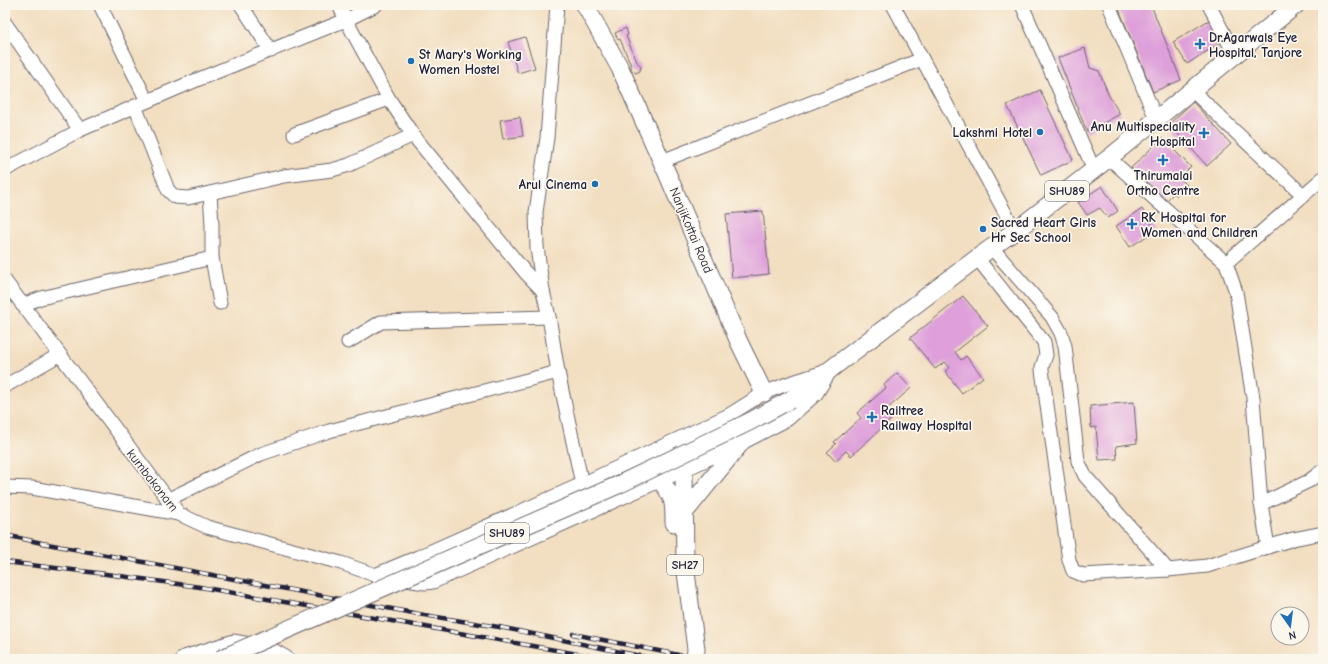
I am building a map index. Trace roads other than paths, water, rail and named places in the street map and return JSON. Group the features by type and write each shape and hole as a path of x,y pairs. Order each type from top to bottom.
{"main road":[{"name":"NanjiKottai Road","path":"585,5 620,68 662,161 739,342 758,378 764,393"},
{"name":"SHU89","path":"220,659 618,485 749,422 790,400 1094,170 1296,5"},
{"path":"685,512 740,444"},
{"name":"SH27","path":"684,470 685,565 696,649 695,659"},
{"name":"SH27","path":"661,481 670,493 674,502 674,546 685,659"},
{"path":"184,659 234,643 267,649 285,659"}],"street":[{"path":"100,5 141,103 168,190 175,197 188,198 284,176 332,170 349,165 413,135"},
{"path":"241,5 270,51"},
{"path":"339,5 389,99 413,135 525,272 543,291"},
{"path":"5,170 80,130 141,103 346,20 376,5"},
{"path":"557,5 547,138 536,212 537,247 543,291 558,372 582,484 594,510"},
{"path":"893,5 1015,231"},
{"path":"1022,5 1094,170"},
{"path":"1109,5 1156,119"},
{"path":"1209,5 1235,55"},
{"path":"5,23 80,130"},
{"path":"662,161 922,58"},
{"path":"1192,90 1303,195"},
{"path":"294,134 389,99"},
{"path":"1109,158 1226,263 1236,292 1253,398 1261,504 1268,547"},
{"path":"1226,263 1323,178"},
{"path":"210,193 212,258 220,303"},
{"path":"992,248 1052,317 1061,332 1065,346 1078,461 1085,476 1168,570"},
{"path":"22,305 41,298 212,258"},
{"path":"977,258 1044,342 1046,355 1042,370 1069,560 1073,571 1083,575 1208,566 1293,539 1323,533"},
{"name":"kumbakonam","path":"5,281 167,500 179,514 207,527 341,563 375,575 425,583 432,582 661,481 740,444 788,419 816,394 831,370"},
{"path":"348,342 382,322 549,317"},
{"path":"5,386 59,355"},
{"path":"375,575 582,484 730,415 764,393 831,370"},
{"path":"167,500 261,454 329,431 558,372"},
{"path":"1261,504 1309,481 1323,470"},
{"path":"5,487 32,488 179,514"}],"railway":[{"path":"5,535 424,615 499,627 655,659"},
{"path":"5,562 200,587 606,659"},
{"path":"573,634 699,659"}],"place":[{"name":"Dr.Agarwals Eye Hospital, Tanjore","path":"1200,44"},
{"name":"St Mary's Working Women Hostel","path":"411,61"},
{"name":"Lakshmi Hotel","path":"1040,132"},
{"name":"Anu Multispeciality Hospital","path":"1204,133"},
{"name":"Thirumalai Ortho Centre","path":"1163,160"},
{"name":"Arul Cinema","path":"595,184"},
{"name":"RK Hospital for Women and Children","path":"1132,224"},
{"name":"Sacred Heart Girls Hr Sec School","path":"983,229"},
{"name":"Railtree Railway Hospital","path":"872,417"}]}
